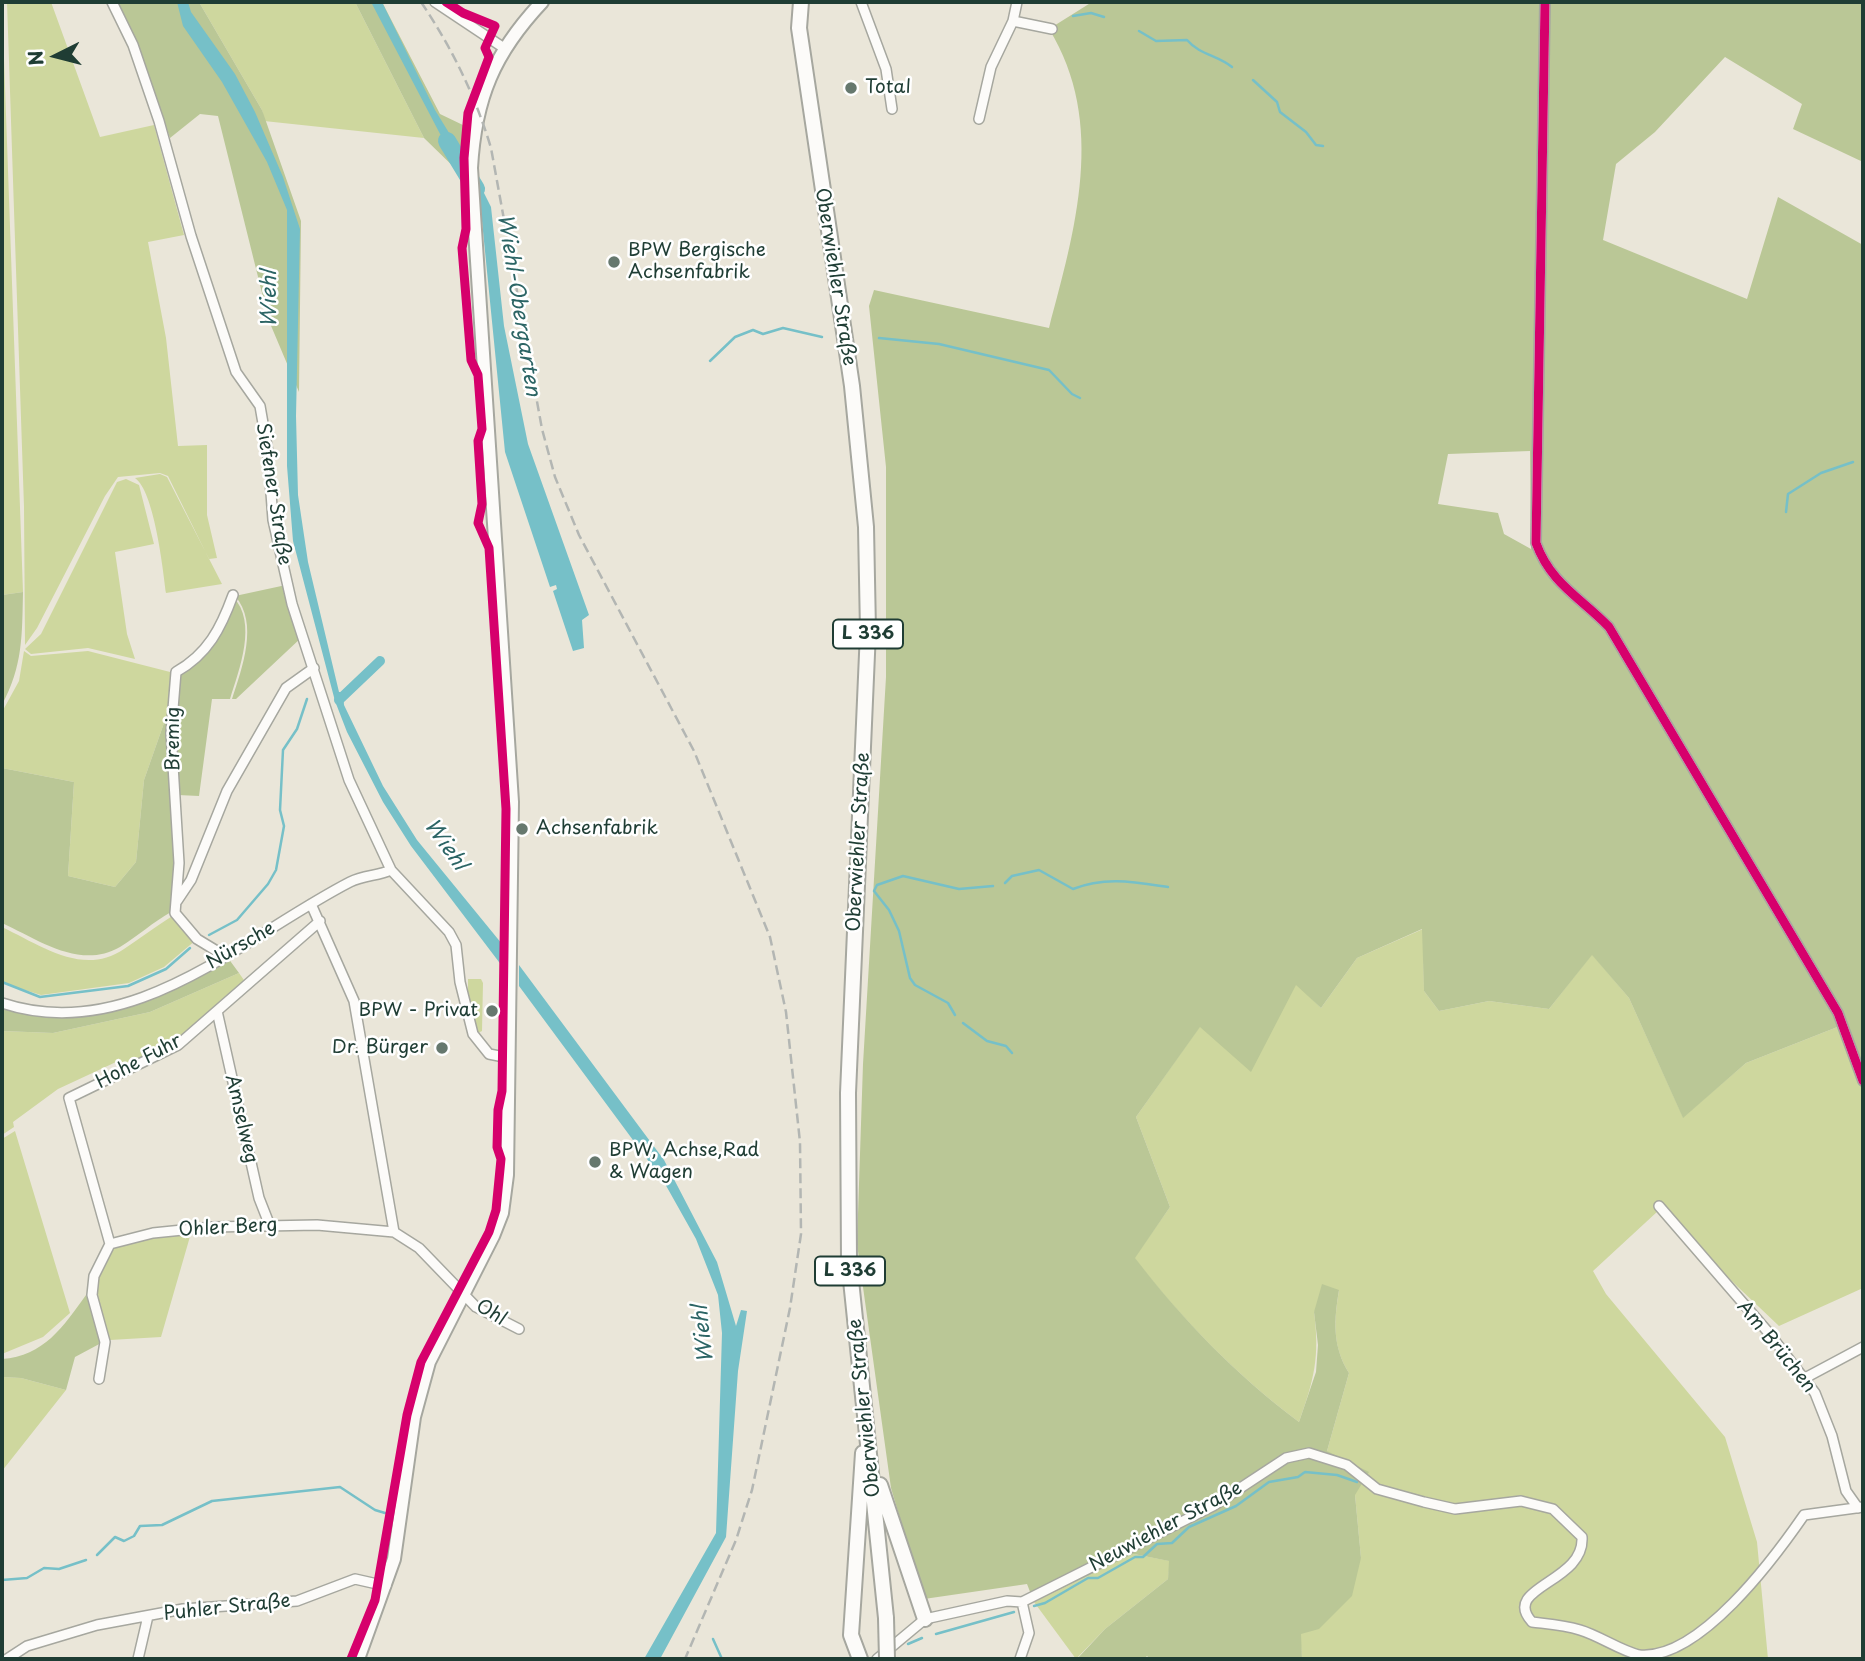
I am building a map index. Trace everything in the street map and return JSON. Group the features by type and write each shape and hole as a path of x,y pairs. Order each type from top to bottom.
{"main road":[{"name":"Oberwiehler Straße","path":"791,2 799,28 852,386 866,527 868,631 848,1093 849,1262 872,1464 886,1618 887,1659"},
{"name":"Oberwiehler Straße","path":"799,28 801,2"},
{"name":"L 336","path":"860,1659 851,1635 863,1475 862,1385"},
{"name":"L 336","path":"872,1464 925,1619"}],"street":[{"name":"Siefener Straße","path":"112,2 142,71 191,236 236,372 260,406 268,452 273,520 292,604 349,780 391,870"},
{"path":"435,2 504,48"},
{"path":"358,1659 394,1559 415,1417 426,1373 502,1213 507,1175 513,835 470,191 478,107 504,48 542,2"},
{"path":"861,2 886,69 892,109"},
{"path":"979,119 991,66 1013,21 1017,2"},
{"path":"1545,2 1536,543 1542,561 1558,583 1609,627 1838,1013 1863,1081"},
{"path":"1013,21 1052,29"},
{"name":"Bremig","path":"175,904 179,863 171,733 176,672 208,646 221,628 233,595"},
{"path":"225,956 197,939 183,925 175,913 175,904 191,880 226,791 286,688 314,668"},
{"path":"391,870 449,932 456,945 460,982 473,1034 489,1054 509,1058"},
{"name":"Nürsche","path":"2,1003 45,1014 114,1006 159,993 363,876 391,870"},
{"path":"311,904 354,1001 394,1232"},
{"name":"Hohe Fuhr","path":"110,1244 69,1098 178,1045 320,921"},
{"name":"Amselweg","path":"217,1011 259,1198 270,1226"},
{"name":"Am Brüchen","path":"1659,1206 1805,1378 1815,1393 1832,1436 1846,1491 1861,1507"},
{"name":"Ohler Berg","path":"110,1244 153,1233 212,1227 317,1225 394,1232 419,1248 464,1295"},
{"path":"99,1379 105,1342 92,1295 94,1276 110,1244"},
{"name":"Ohl","path":"464,1295 475,1307 519,1329"},
{"path":"1805,1378 1863,1347"},
{"name":"Neuwiehler Straße","path":"877,1659 925,1619 1007,1601 1022,1602 1213,1506 1286,1458 1309,1453 1347,1465 1377,1489 1424,1502 1455,1509 1521,1501 1553,1509 1582,1537 1581,1556 1570,1569 1529,1596 1525,1604 1527,1616 1532,1622 1581,1630 1639,1655 1665,1654 1685,1646 1732,1607 1756,1582 1804,1515 1861,1507"},
{"name":"Puhler Straße","path":"7,1659 27,1646 75,1630 183,1609 297,1601 355,1579 386,1586"},
{"path":"1020,1659 1030,1633 1022,1602"},
{"path":"138,1659 148,1616"}],"green space":[{"path":"2,2 23,592 2,595"},
{"path":"7,2 51,2 100,137 154,125 184,235 148,242 166,338 178,446 207,445 207,515 217,558 209,559 168,476 160,473 118,477 105,496 37,628 25,645 24,507"},
{"path":"117,2 199,2 262,110 301,221 299,392 269,321 218,116 200,114 170,138 136,41"},
{"path":"199,2 355,2 424,138 264,121 262,110"},
{"path":"355,2 382,2 440,114 465,126 461,174 424,138"},
{"path":"1092,2 1863,2 1863,162 1793,129 1802,104 1725,57 1655,132 1616,164 1603,240 1747,299 1778,197 1863,245 1863,1079 1845,1024 1746,1063 1683,1118 1629,998 1592,955 1549,1009 1489,1001 1439,1011 1424,991 1422,929 1357,958 1321,1008 1296,985 1251,1072 1200,1027 1136,1117 1170,1207 1135,1258 1211,1346 1299,1422 1316,1372 1318,1345 1314,1312 1322,1284 1339,1290 1336,1312 1337,1343 1349,1373 1327,1451 1369,1472 1355,1495 1361,1558 1352,1596 1319,1629 1301,1634 1302,1659 1150,1659 1147,1656 1144,1659 1077,1659 1105,1629 1168,1579 1169,1561 1134,1554 1034,1602 1027,1584 924,1599 891,1488 857,1244 863,1064 886,677 886,467 869,306 874,290 1049,328 1076,215 1081,139 1077,102 1067,65 1049,29","holes":["1530,451 1531,549 1504,534 1498,513 1438,504 1448,454"]},
{"path":"160,474 167,477 222,584 166,593 152,514 142,486 135,478"},
{"path":"126,479 139,485 154,544 115,552 127,634 135,659 88,648 31,654 25,649 41,634 117,482"},
{"path":"286,585 302,637 236,699 232,699 244,660 247,632 242,607 235,596"},
{"path":"23,592 18,663 2,705 2,595"},
{"path":"233,597 244,619 245,633 238,674 230,699 212,699 199,796 178,795 173,733 180,673 210,647"},
{"path":"24,651 31,656 88,651 174,673 171,703 144,780 136,862 115,887 68,876 74,782 2,768 2,712 19,681"},
{"path":"171,703 177,862 171,912 120,947 90,955 60,950 2,923 2,768 74,782 68,876 115,887 136,862 144,780"},
{"path":"174,915 196,940 164,967 129,983 41,995 2,983 2,927 62,955 93,960 109,957 124,949"},
{"path":"1423,929 1424,991 1439,1011 1489,1001 1549,1009 1592,954 1629,998 1683,1117 1746,1063 1845,1024 1863,1079 1863,1288 1779,1326 1658,1211 1593,1271 1606,1294 1725,1437 1757,1542 1768,1659 1302,1659 1300,1634 1361,1558 1355,1495 1327,1451 1349,1373 1337,1343 1336,1312 1339,1290 1314,1312 1316,1356 1309,1393 1299,1422 1211,1346 1134,1258 1170,1207 1136,1117 1200,1026 1297,984 1321,1008 1357,958"},
{"path":"228,958 239,973 150,1012 53,1033 2,1031 2,1004 44,1016 116,1009 161,995"},
{"path":"239,973 246,983 178,1041 119,1070 116,1062 58,1089 13,1122 14,1127 2,1135 2,1031 53,1033 150,1012"},
{"path":"468,979 481,979 483,983 482,1031 478,1033 468,997"},
{"path":"15,1131 70,1313 43,1337 2,1354 2,1139"},
{"path":"191,1233 161,1337 110,1340 98,1293 101,1272 113,1248 155,1237"},
{"path":"86,1295 103,1342 75,1357 66,1390 21,1378 2,1377 2,1359 17,1357 41,1346 60,1329"},
{"path":"2,1377 21,1378 66,1390 2,1471"},
{"path":"1134,1554 1170,1561 1168,1579 1105,1629 1076,1659 1034,1602"}],"water":[{"path":"177,2 188,2 191,12 235,74 283,177 300,229 296,416 298,495 308,562 339,692 343,692 344,705 383,786 417,840 502,944 502,966 411,846 383,802 347,732 335,701 293,541 287,466 287,210 267,162 222,82 183,26"},
{"path":"371,2 382,2 435,110 462,154 461,174"},
{"path":"478,181 491,207 504,326 528,444 589,615 582,620 584,648 573,651 553,591 557,589 556,585 550,587 505,452"},
{"path":"519,965 664,1160 717,1262 736,1326 741,1310 747,1311 738,1371 726,1537 660,1659 644,1659 716,1533 722,1333 718,1295 696,1239 664,1182 519,986"}],"waterway":[{"path":"1073,16 1091,13 1104,17"},
{"path":"1139,31 1156,41 1187,40 1197,49 1232,67"},
{"path":"1253,80 1277,102 1280,112 1306,132 1316,145 1323,146"},
{"name":"Wiehl-Obergarten","path":"447,141 476,189"},
{"path":"710,361 735,337 753,330 763,334 783,328 822,337"},
{"path":"879,338 939,344 1049,370 1072,394 1080,398"},
{"path":"1786,512 1788,494 1821,473 1853,462"},
{"path":"339,700 380,661"},
{"path":"209,935 237,920 268,884 276,870 284,826 280,810 283,750 297,729 307,699"},
{"path":"1005,883 1012,876 1039,870 1073,889 1108,881 1168,887"},
{"path":"955,1015 948,1003 915,985 910,978 899,931 889,910 874,891 877,885 903,876 959,889 993,886"},
{"path":"2,982 40,997 128,986 166,969 190,948"},
{"path":"963,1023 987,1041 1006,1046 1012,1053"},
{"path":"1034,1606 1045,1603 1088,1578 1098,1578 1135,1557 1143,1557 1157,1544 1172,1543 1189,1527 1236,1506 1269,1482 1298,1477 1305,1472 1337,1475 1357,1482"},
{"path":"97,1555 115,1537 124,1541 134,1536 140,1526 162,1525 212,1501 340,1487 375,1510 385,1513"},
{"path":"2,1580 27,1578 44,1568 59,1569 86,1560"},
{"path":"936,1634 1014,1612"},
{"path":"908,1644 922,1638"},
{"path":"713,1639 722,1659"}],"railway":[{"path":"421,2 462,72 491,148 542,429 555,477 579,535 694,751 770,937 786,1012 800,1142 801,1234 790,1308 752,1490 736,1540 685,1659"}],"cycle path":[{"path":"351,1659 375,1600 407,1415 421,1362 489,1232 496,1210 501,1159 497,1147 498,1110 502,1091 506,809 489,548 478,523 482,504 478,441 482,429 478,375 471,360 462,248 466,229 464,158 468,113 489,57 485,48 495,26 463,13 446,2"},
{"path":"1545,2 1536,543 1558,580 1609,627 1838,1013 1863,1081"}],"place":[{"name":"Total","path":"851,88"},
{"name":"BPW Bergische Achsenfabrik","path":"614,262"},
{"name":"Achsenfabrik","path":"522,829"},
{"name":"BPW - Privat","path":"492,1011"},
{"name":"Dr. Bürger","path":"442,1048"},
{"name":"BPW, Achse,Rad & Wagen","path":"595,1162"}],"water label":[{"name":"Wiehl","path":"270,299"},
{"name":"Wiehl","path":"445,845"},
{"name":"Wiehl","path":"704,1334"}]}
